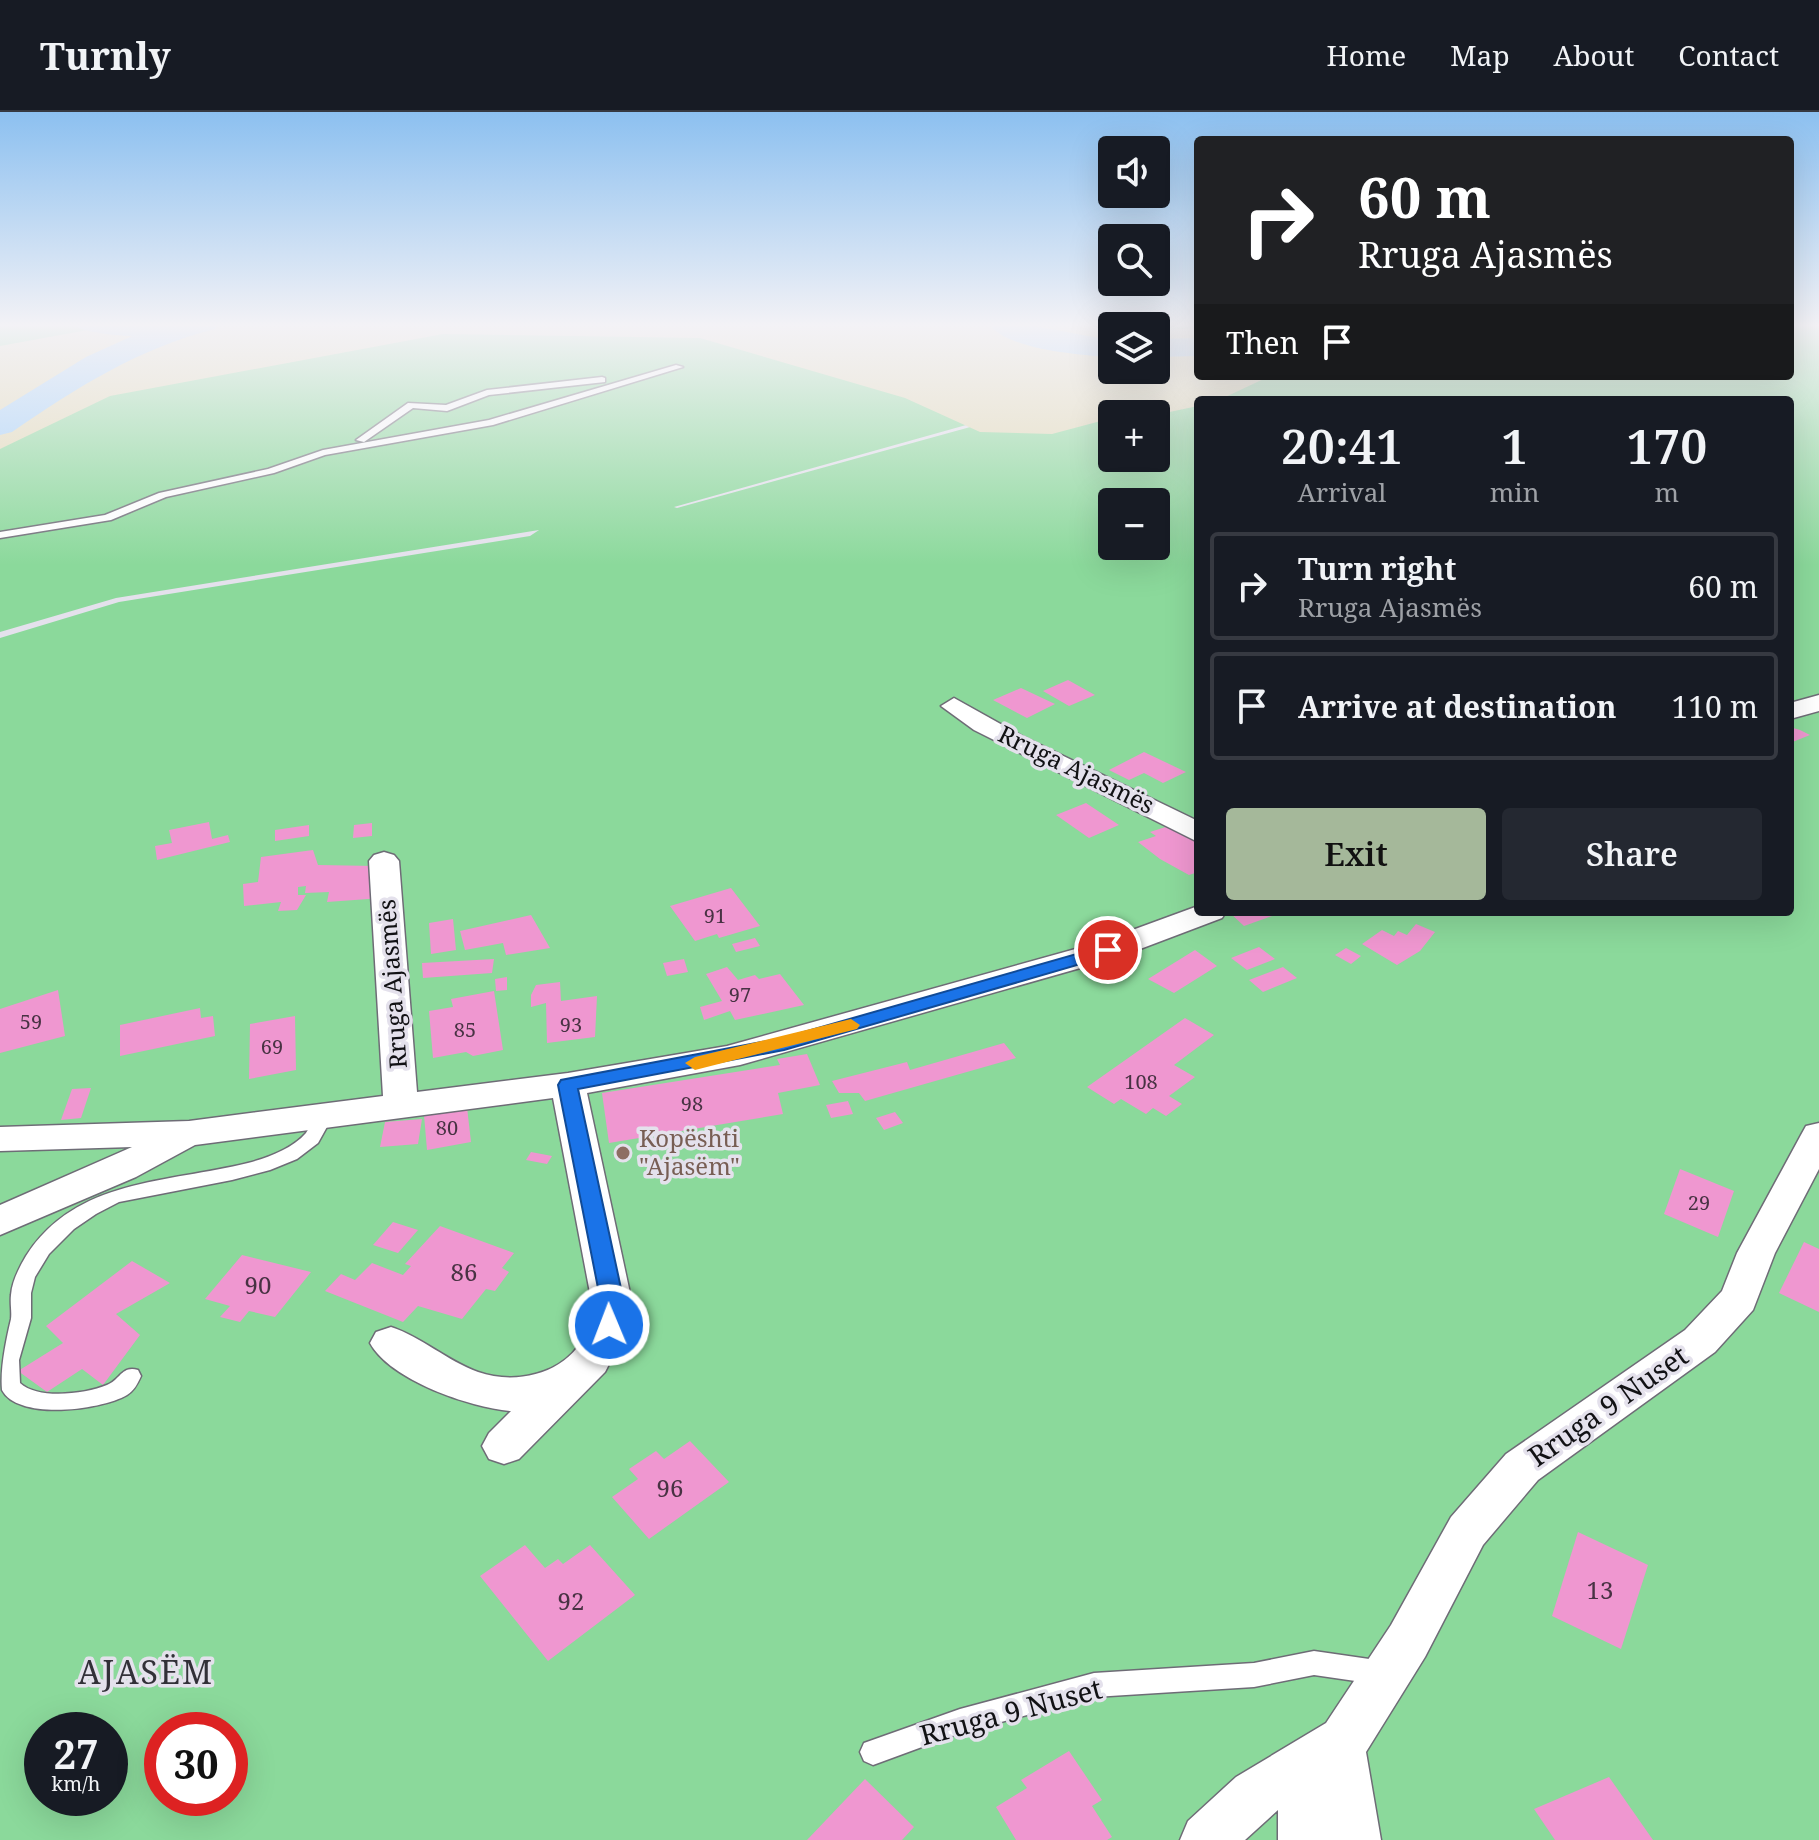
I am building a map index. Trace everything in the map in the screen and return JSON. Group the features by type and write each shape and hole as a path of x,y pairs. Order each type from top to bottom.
{"street":[{"path":"1794,710 1819,703"},
{"name":"Rruga Ajasmës","path":"954,706 1002,736 1139,799 1194,831"},
{"name":"Rruga Ajasmës","path":"384,861 401,1106"},
{"path":"0,1139 189,1133 568,1085 784,1044 1108,950 1200,916"},
{"path":"504,1446 542,1410 561,1385 590,1360 609,1325 610,1293 568,1085"},
{"path":"0,1221 123,1168 189,1133"},
{"name":"Rruga 9 Nuset","path":"1305,1840 1304,1803 1339,1743 1388,1673 1467,1531 1522,1467 1700,1341 1739,1299 1756,1253 1819,1135"},
{"path":"391,1343 458,1383 504,1396 529,1395 561,1385"},
{"path":"1207,1840 1254,1795 1339,1743 1354,1840"}],"lane":[{"path":"0,535 107,518 163,495 271,471 350,446 370,437 386,420 411,405 451,407 461,404"},
{"path":"350,446 490,423 555,404"},
{"path":"131,1376 122,1388 82,1399 31,1400 16,1395 9,1385 6,1354 21,1320 22,1285 38,1255 84,1210 116,1196 211,1177 284,1157 310,1143 319,1131 324,1116"},
{"name":"Rruga 9 Nuset","path":"873,1752 960,1721 1094,1685 1241,1676 1314,1663 1388,1673"}],"green space":[{"path":"0,404 1026,404 984,420 674,507 677,508 992,421 1071,404 1098,404 1098,472 1170,472 1170,404 1194,404 1194,916 1794,916 1794,404 1819,404 1819,1840 0,1840 0,638 119,602 530,536 539,530 116,598 0,632"}],"sand":[{"path":"0,404 94,404 0,449"},
{"path":"917,404 1098,404 1098,422 1052,434 980,432"},
{"path":"1170,404 1194,404 1194,407 1170,412"}],"building":[{"path":"1068,680 1095,695 1069,706 1043,691"},
{"path":"1021,688 1055,704 1027,718 993,700"},
{"path":"1794,728 1800,730 1810,735 1794,741"},
{"path":"1144,752 1186,772 1163,783 1144,773 1129,780 1109,770"},
{"path":"1086,803 1119,825 1089,838 1056,815"},
{"path":"209,822 212,839 228,835 230,842 157,860 155,846 172,843 169,830"},
{"path":"372,823 372,836 353,838 354,825"},
{"path":"1175,824 1194,839 1194,873 1189,875 1160,859 1138,842 1156,836 1150,832"},
{"path":"309,825 309,836 275,841 275,830"},
{"path":"313,850 318,865 376,866 382,898 327,902 329,892 305,893 306,886 298,887 298,895 306,895 297,910 278,911 281,902 244,906 243,884 258,882 261,857"},
{"path":"731,888 760,926 719,938 717,934 695,941 670,906"},
{"path":"531,915 550,948 506,955 503,943 465,950 460,931"},
{"path":"1233,916 1272,916 1244,926"},
{"path":"453,919 456,950 431,954 429,923"},
{"path":"1416,924 1435,932 1420,951 1397,965 1362,944 1382,930 1394,936 1398,931 1407,935"},
{"path":"755,938 760,946 736,952 732,944"},
{"path":"1259,947 1275,959 1247,970 1231,958"},
{"path":"1346,948 1361,956 1351,964 1335,955"},
{"path":"1195,950 1217,966 1174,993 1148,979"},
{"path":"494,959 492,973 423,978 422,963"},
{"path":"684,959 688,972 667,976 663,963"},
{"path":"727,967 738,980 755,975 759,979 780,974 804,1005 735,1020 730,1011 704,1020 700,1007 722,1001 706,974"},
{"path":"1283,967 1297,978 1263,992 1249,980"},
{"path":"507,977 507,990 496,991 495,979"},
{"path":"560,982 561,1001 597,996 595,1037 547,1043 546,1003 531,1007 531,995 536,985"},
{"path":"58,990 65,1036 0,1053 0,1009"},
{"path":"494,991 503,1050 473,1056 466,1052 433,1058 429,1011 453,1007 451,999"},
{"path":"200,1008 201,1018 213,1016 215,1036 120,1056 120,1025"},
{"path":"295,1016 296,1070 249,1079 250,1024"},
{"path":"1185,1018 1214,1035 1174,1065 1195,1077 1169,1096 1182,1104 1166,1116 1153,1108 1146,1114 1121,1099 1114,1104 1087,1087"},
{"path":"1004,1043 1016,1058 865,1101 859,1093 839,1093 832,1081 907,1062 910,1070"},
{"path":"807,1054 820,1085 778,1093 783,1114 609,1143 602,1093 780,1065 777,1059"},
{"path":"91,1088 81,1118 61,1120 72,1089"},
{"path":"848,1101 853,1114 831,1118 826,1105"},
{"path":"467,1107 471,1142 427,1150 424,1115"},
{"path":"895,1112 903,1123 884,1130 876,1118"},
{"path":"422,1119 418,1144 380,1147 385,1122"},
{"path":"531,1152 552,1156 547,1164 526,1160"},
{"path":"1680,1169 1734,1191 1718,1237 1664,1214"},
{"path":"393,1222 418,1230 398,1253 373,1245"},
{"path":"440,1226 514,1253 502,1268 509,1272 495,1291 486,1289 462,1319 418,1306 403,1322 325,1291 341,1274 355,1280 372,1263 403,1275 411,1266 405,1264"},
{"path":"1804,1242 1819,1249 1819,1312 1779,1293"},
{"path":"242,1255 311,1272 275,1317 249,1311 240,1322 220,1317 230,1306 205,1299"},
{"path":"132,1261 170,1283 116,1314 140,1335 103,1385 82,1369 47,1392 18,1371 63,1343 46,1326"},
{"path":"690,1441 729,1482 649,1539 612,1497 638,1479 629,1469 656,1451 664,1459"},
{"path":"1578,1532 1648,1565 1621,1649 1552,1616"},
{"path":"525,1545 545,1568 558,1559 563,1564 590,1545 635,1595 548,1661 480,1576"},
{"path":"1069,1751 1102,1800 1092,1806 1112,1837 1107,1840 1016,1840 996,1807 1027,1788 1021,1780"},
{"path":"1609,1777 1653,1840 1555,1840 1534,1809"},
{"path":"865,1779 914,1827 902,1840 807,1840"}],"waterway":[{"path":"0,425 32,404"}],"slow traffic":[{"path":"695,1063 784,1044 851,1025"}],"place":[{"name":"Kopështi \"Ajasëm\"","path":"623,1153"}],"district":[{"name":"AJASËM","path":"146,1673"}],"route":[{"path":"609,1325 610,1293 568,1085 784,1044 1108,950"}]}
